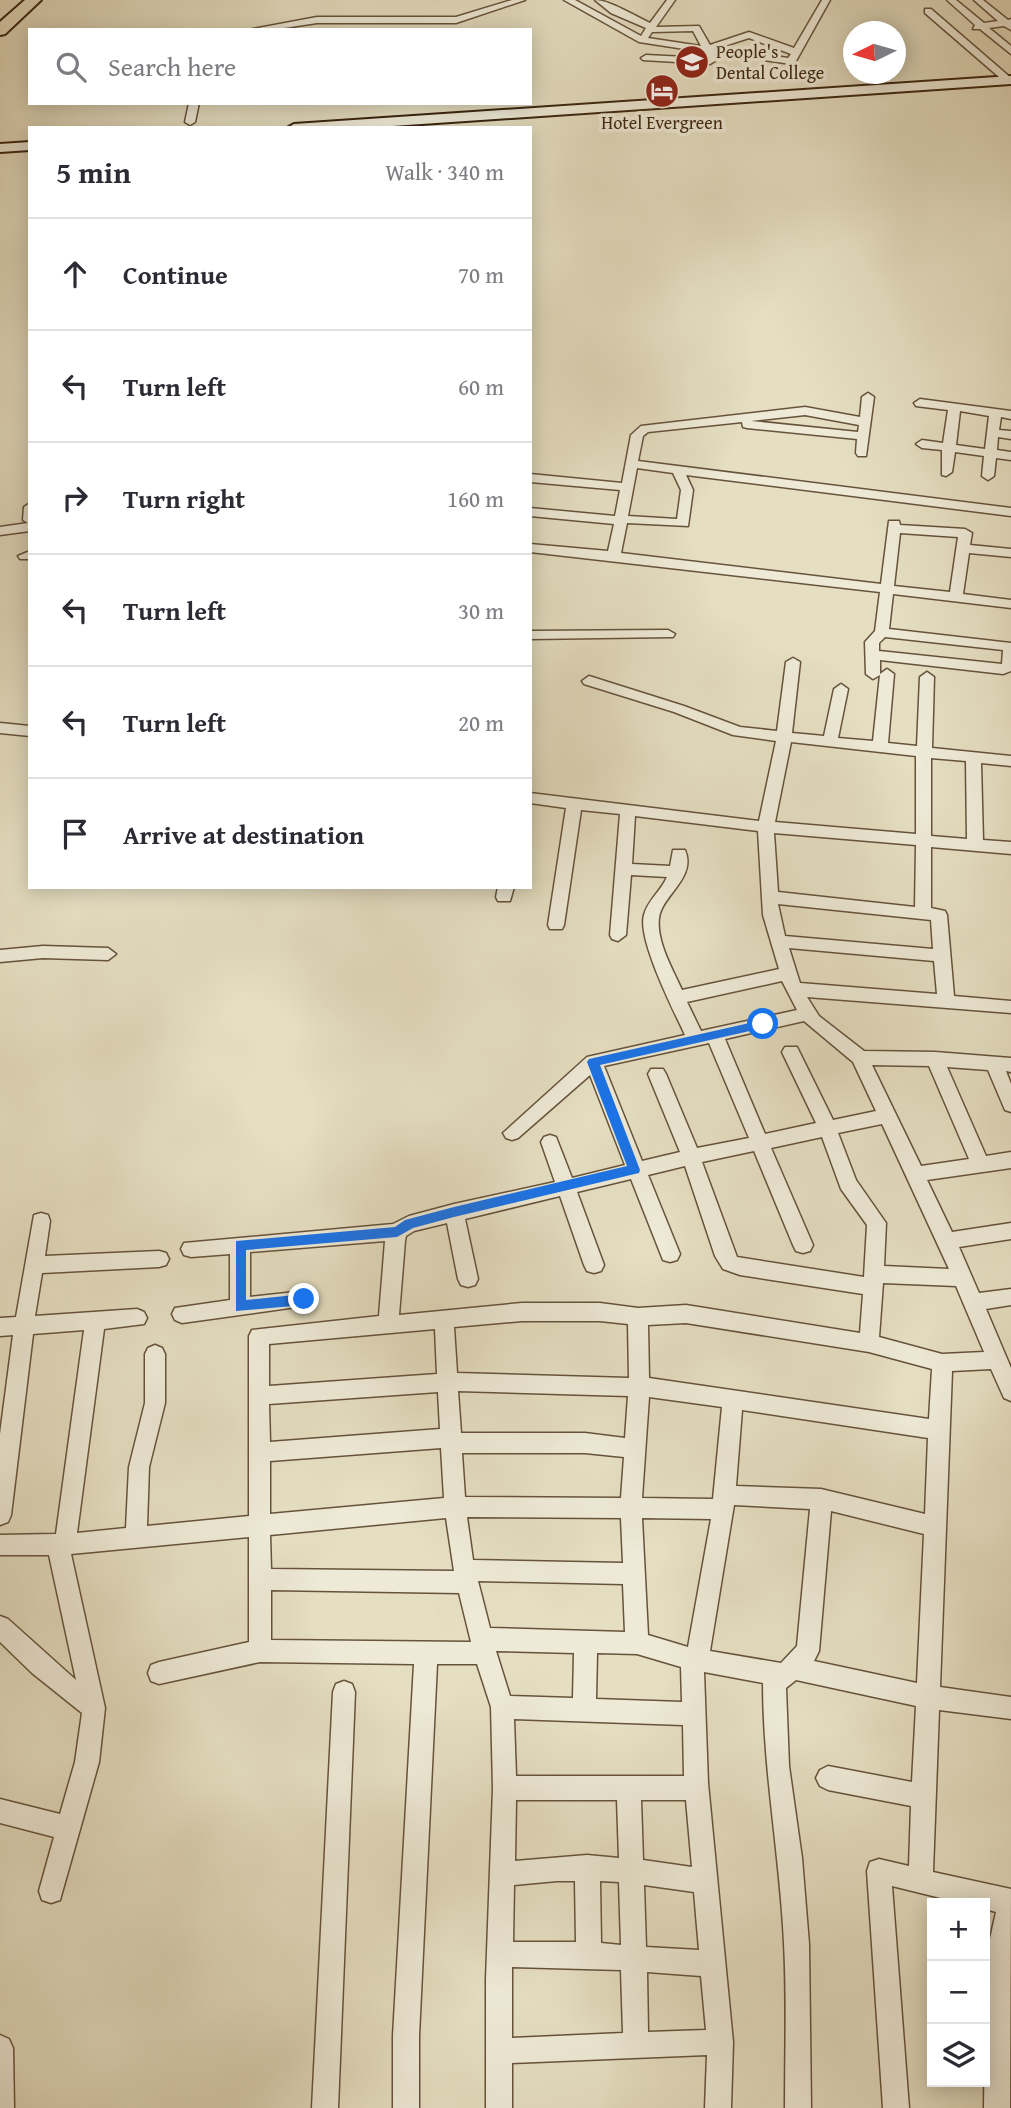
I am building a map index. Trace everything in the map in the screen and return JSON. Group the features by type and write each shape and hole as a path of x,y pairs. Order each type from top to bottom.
{"main road":[{"path":"0,14 16,0"},
{"path":"0,31 10,18 34,0"}],"street":[{"path":"267,28 326,20 456,20 521,0"},
{"path":"568,0 642,40 791,61 826,0"},
{"path":"599,0 614,11 651,25 696,28 708,50 709,61 646,58"},
{"path":"642,40 670,0"},
{"path":"951,0 1011,51"},
{"path":"978,0 1009,24"},
{"path":"928,11 1010,82"},
{"path":"651,25 694,18"},
{"path":"952,30 1009,24"},
{"path":"708,50 749,35 795,52"},
{"path":"325,126 1010,82"},
{"path":"406,126 1010,82"},
{"path":"191,122 194,105"},
{"path":"0,151 28,149"},
{"path":"862,453 868,397"},
{"path":"920,403 1011,415"},
{"path":"946,472 954,407"},
{"path":"614,556 637,435 645,429 805,411 865,422"},
{"path":"988,476 995,413"},
{"path":"716,419 864,436"},
{"path":"993,433 1011,435"},
{"path":"922,444 1011,456"},
{"path":"632,464 1011,512"},
{"path":"532,512 683,523 687,490 681,482 678,469"},
{"path":"532,478 627,487"},
{"path":"0,531 28,527"},
{"path":"880,746 880,674 872,655 872,642 882,632 894,527 965,533 956,597"},
{"path":"532,548 1011,604"},
{"path":"963,548 1011,553"},
{"path":"872,655 1003,669 1009,666 1011,647 882,632"},
{"path":"532,635 668,634"},
{"path":"793,662 784,738 766,827 769,897 777,941 791,981 808,1014 860,1058 917,1174 1011,1392"},
{"path":"923,913 923,752 927,677"},
{"path":"589,681 679,709 732,730 784,738 1011,761"},
{"path":"830,742 841,689"},
{"path":"0,728 28,732"},
{"path":"973,757 975,844"},
{"path":"532,797 766,827 1011,848"},
{"path":"556,925 574,803"},
{"path":"628,810 618,930 650,924"},
{"path":"679,854 678,872 657,903 650,924 677,998 696,1040"},
{"path":"623,869 678,872"},
{"path":"769,897 939,915 946,1001"},
{"path":"777,941 943,956"},
{"path":"0,956 43,952 108,954"},
{"path":"677,998 791,981 1011,1007"},
{"path":"512,1133 593,1062 808,1014"},
{"path":"715,1036 803,1245"},
{"path":"791,1052 827,1127 848,1184 877,1223 869,1343"},
{"path":"860,1058 935,1059 1003,1065 1011,1105"},
{"path":"935,1059 980,1163"},
{"path":"593,1062 634,1170 670,1254"},
{"path":"657,1074 691,1157 725,1256 730,1263 873,1281 963,1278"},
{"path":"191,1249 397,1232 410,1224 454,1212 887,1115"},
{"path":"550,1142 594,1265"},
{"path":"917,1174 1011,1160"},
{"path":"454,1212 468,1279"},
{"path":"0,1516 24,1326 41,1221"},
{"path":"947,1241 1011,1231"},
{"path":"388,1325 397,1232"},
{"path":"240,1245 240,1307"},
{"path":"35,1265 159,1259"},
{"path":"974,1303 1011,1297"},
{"path":"182,1314 304,1299"},
{"path":"260,1651 259,1335 522,1312 600,1312 638,1317 686,1314 869,1343 942,1363 997,1360"},
{"path":"637,1643 631,1509 639,1388 638,1317"},
{"path":"0,1328 137,1318"},
{"path":"444,1320 455,1507 467,1576 502,1706 505,1788 499,2108"},
{"path":"51,1891 87,1762 94,1708 61,1544 95,1321"},
{"path":"136,1537 139,1467 155,1403 155,1354"},
{"path":"919,1881 942,1363"},
{"path":"259,1396 448,1382 658,1388 941,1430"},
{"path":"718,2108 720,2042 697,1788 694,1660 724,1502 733,1401"},
{"path":"260,1452 451,1440 585,1443 633,1449"},
{"path":"0,1545 61,1544 455,1507 631,1509 724,1502 821,1499 935,1527"},
{"path":"798,2108 797,1944 777,1766 774,1683 808,1651 821,1499"},
{"path":"260,1579 634,1574"},
{"path":"0,1627 40,1665 94,1708"},
{"path":"159,1673 260,1651 426,1651 586,1642 637,1643 694,1660 788,1672 927,1697 1011,1708"},
{"path":"584,1710 586,1642"},
{"path":"405,2108 426,1651"},
{"path":"325,2108 344,1692"},
{"path":"502,1706 694,1714"},
{"path":"828,1778 923,1796"},
{"path":"505,1788 697,1788"},
{"path":"629,1788 636,2045"},
{"path":"0,1811 67,1828"},
{"path":"504,1874 545,1868 587,1867 631,1870 706,1882"},
{"path":"587,1867 589,1955"},
{"path":"896,2108 891,2007 878,1871 1011,1902 999,1958 1004,2026 997,2108"},
{"path":"500,1954 589,1955 714,1964"},
{"path":"499,2051 720,2042"},
{"path":"0,2048 1,2108"}],"place":[{"name":"People's Dental College","path":"692,62"},
{"name":"Hotel Evergreen","path":"662,91"}],"route":[{"path":"304,1299 240,1307 240,1245 397,1232 410,1224 454,1212 634,1170 593,1062 763,1024"}]}
